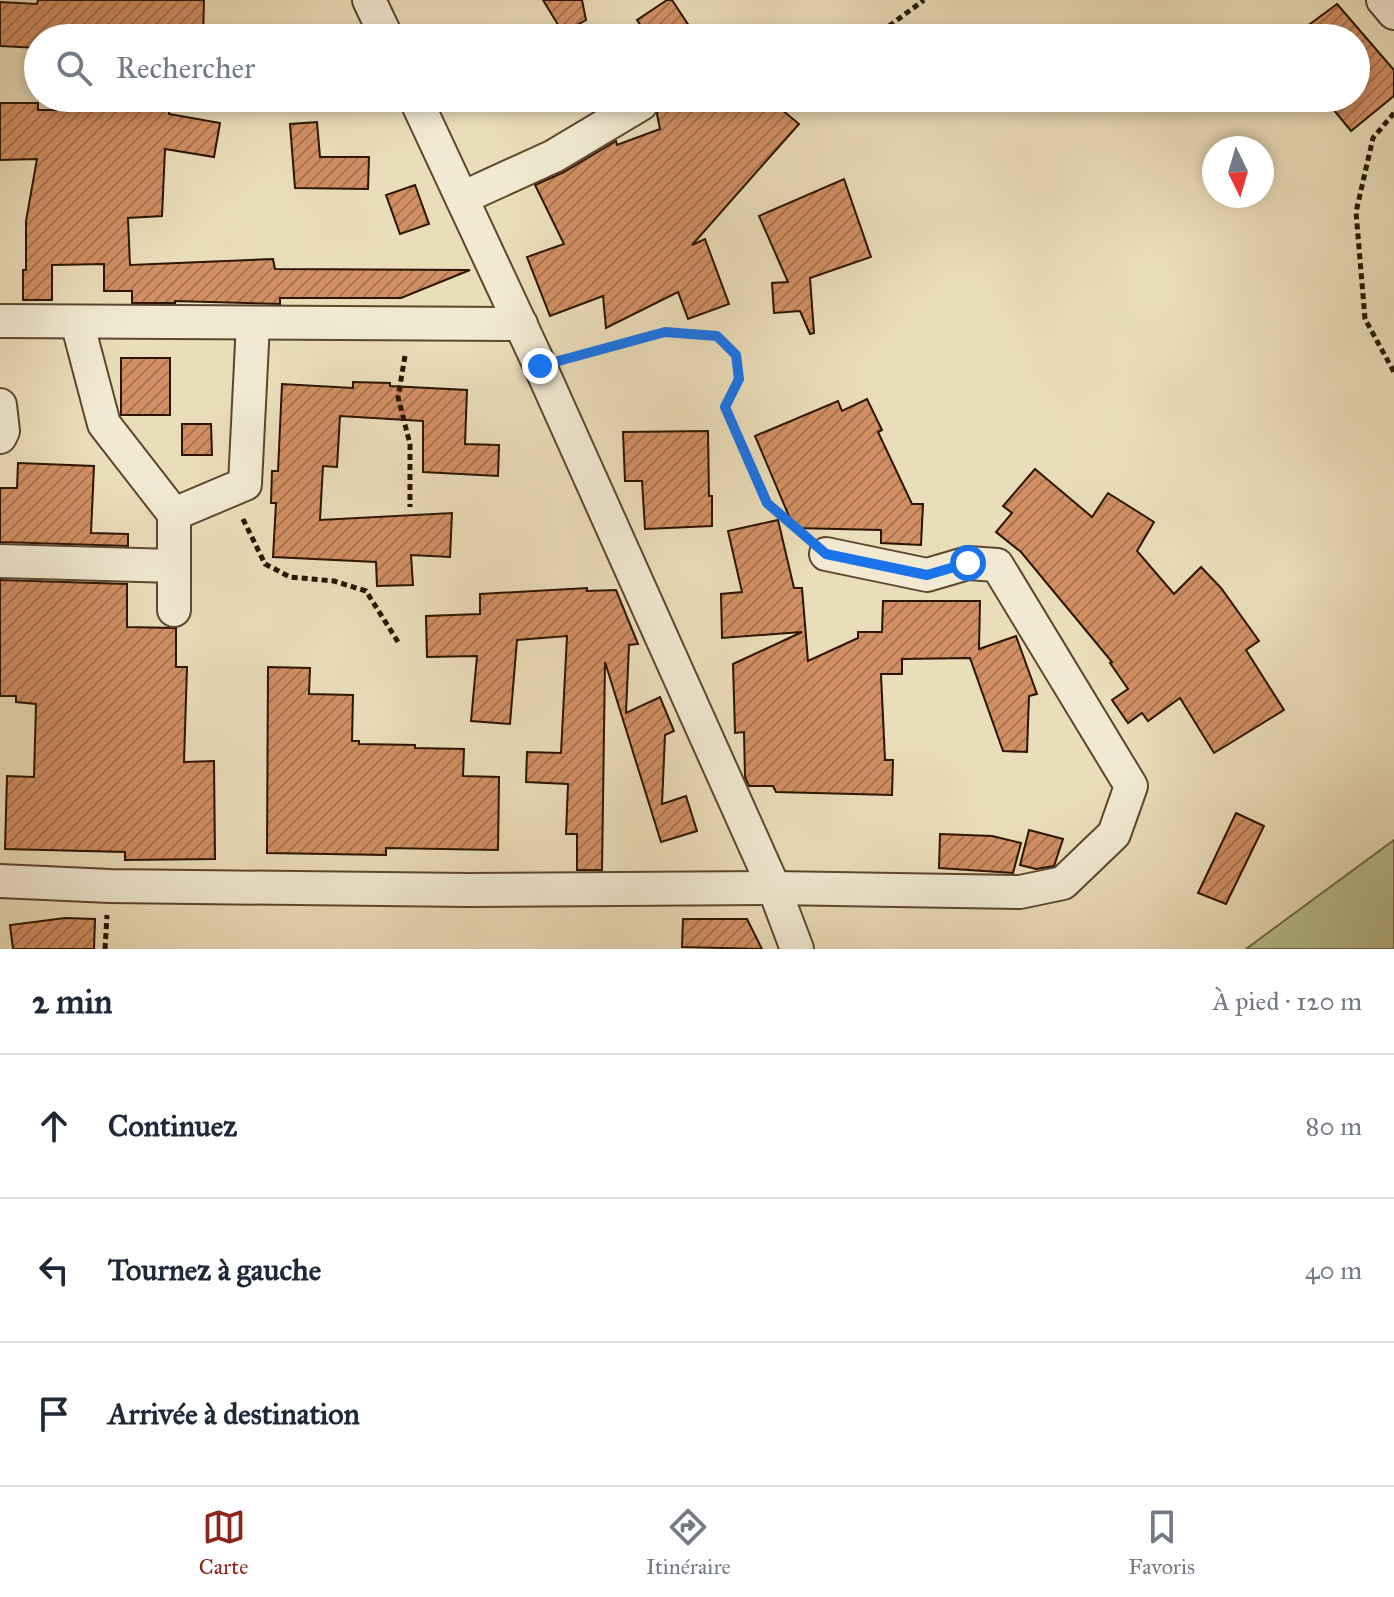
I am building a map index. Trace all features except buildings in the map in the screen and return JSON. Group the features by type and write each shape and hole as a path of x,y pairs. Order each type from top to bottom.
{"street":[{"path":"369,0 380,24"},
{"path":"1383,0 1394,13"},
{"path":"422,112 540,366 774,888 797,949"},
{"path":"462,198 554,156 628,112"},
{"path":"0,321 521,324"},
{"path":"77,322 104,424 174,514 174,610"},
{"path":"174,514 245,484 253,323"},
{"path":"0,405 3,431 0,437"},
{"path":"0,881 156,887 453,890 774,888 1020,892 1063,883 1114,834 1131,786 997,565 968,563 927,575 826,554"},
{"path":"0,561 174,566"}],"path":[{"path":"892,24 924,0"},
{"path":"1394,113 1373,138 1356,212 1365,319 1394,372"},
{"path":"410,507 410,444 398,397 411,323"},
{"path":"540,366 665,332 717,336 736,355 739,379 725,407 767,503 826,554"},
{"path":"229,491 265,564 290,577 334,581 366,591 400,645"}],"green space":[{"path":"1394,840 1394,949 1246,949"}],"route":[{"path":"540,366 665,332 717,336 736,355 739,379 725,407 767,503 826,554 927,575 968,563"}]}
